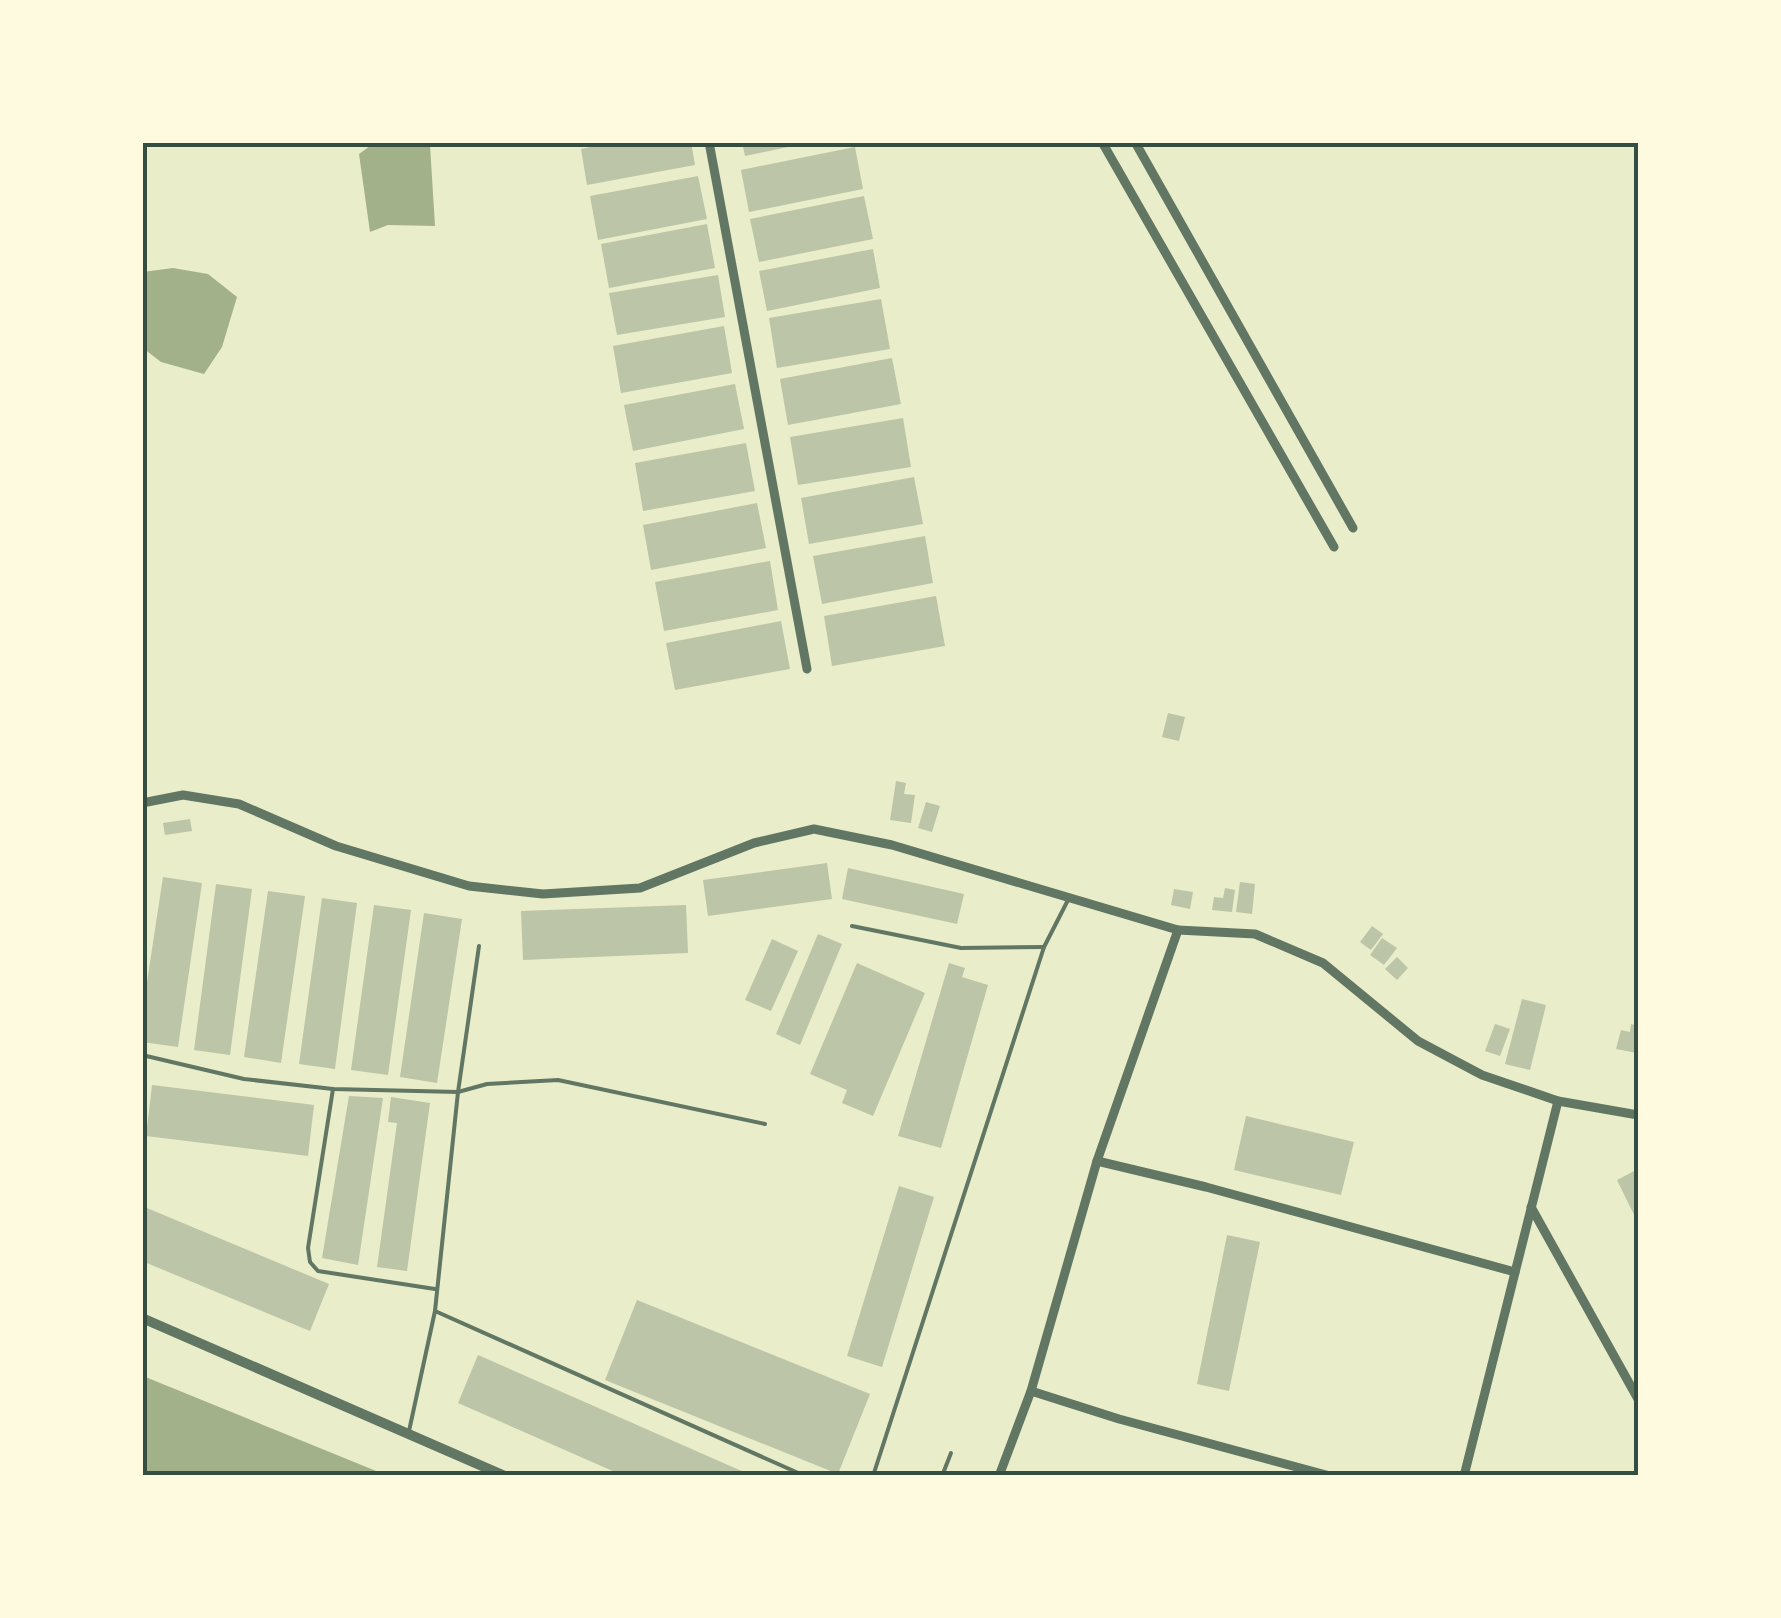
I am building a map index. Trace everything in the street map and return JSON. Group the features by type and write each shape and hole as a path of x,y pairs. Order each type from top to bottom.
{"street":[{"path":"708,142 807,668"},
{"path":"1102,142 1334,547"},
{"path":"1135,142 1354,528"},
{"path":"142,803 182,796 238,804 336,846 469,886 543,894 640,888 754,843 814,829 892,846 1178,930 1255,934 1323,962 1418,1041 1482,1075 1558,1101 1638,1115"},
{"path":"999,1476 1031,1391 1097,1162 1178,930"},
{"path":"1464,1476 1558,1101"},
{"path":"1097,1162 1206,1187 1515,1272"},
{"path":"1532,1207 1638,1399"},
{"path":"142,1318 505,1476"},
{"path":"1031,1391 1330,1476"}],"lane":[{"path":"873,1476 1044,946 1070,896"},
{"path":"852,926 961,948 1044,946"},
{"path":"408,1433 435,1312 478,946"},
{"path":"142,1056 244,1078 333,1089 458,1092 487,1084 558,1080 765,1124"},
{"path":"333,1089 308,1248 310,1262 318,1271 437,1290"},
{"path":"435,1312 805,1476"},
{"path":"942,1476 950,1453"}],"shaded area":[{"path":"374,143 430,145 435,226 388,225 370,232 359,154"},
{"path":"173,268 208,274 237,297 222,347 204,374 161,362 143,348 143,272"},
{"path":"143,1376 386,1475 143,1475"}],"building":[{"path":"614,142 691,142 695,165 587,185 581,149"},
{"path":"742,142 802,142 802,144 745,156"},
{"path":"855,147 863,189 749,212 741,170"},
{"path":"698,176 707,219 598,240 590,196"},
{"path":"864,196 873,239 759,262 750,219"},
{"path":"707,224 715,268 609,288 601,244"},
{"path":"873,249 880,288 767,311 759,271"},
{"path":"718,275 725,317 617,335 609,293"},
{"path":"881,299 890,349 777,368 769,318"},
{"path":"724,326 732,373 621,393 613,346"},
{"path":"892,358 901,404 788,425 780,379"},
{"path":"735,384 744,429 633,451 624,405"},
{"path":"903,418 911,467 798,485 790,437"},
{"path":"746,443 755,491 643,511 635,463"},
{"path":"914,477 923,524 809,544 801,498"},
{"path":"757,503 766,548 651,570 643,525"},
{"path":"925,536 933,583 822,604 813,556"},
{"path":"770,561 778,610 664,631 655,582"},
{"path":"936,596 945,646 832,666 824,616"},
{"path":"781,621 790,669 675,690 666,643"},
{"path":"1168,713 1185,717 1179,741 1162,737"},
{"path":"896,781 906,783 904,794 915,795 911,823 890,820"},
{"path":"926,802 940,806 932,832 918,828"},
{"path":"190,819 192,831 165,835 163,823"},
{"path":"827,863 832,899 708,916 703,880"},
{"path":"848,868 964,894 957,924 842,899"},
{"path":"163,877 202,883 178,1047 142,1042 142,1015"},
{"path":"1240,882 1255,884 1252,914 1236,912"},
{"path":"216,884 252,889 230,1055 194,1050"},
{"path":"1225,888 1235,890 1232,912 1212,910 1214,897 1223,898"},
{"path":"1174,889 1193,892 1190,909 1171,905"},
{"path":"268,891 305,896 281,1063 244,1057"},
{"path":"322,898 357,903 335,1069 299,1064"},
{"path":"374,905 411,910 388,1075 351,1070"},
{"path":"686,905 688,953 523,960 521,911"},
{"path":"424,913 462,919 437,1083 400,1077"},
{"path":"1372,926 1383,934 1371,950 1360,942"},
{"path":"818,934 842,944 800,1045 776,1034"},
{"path":"1382,938 1397,948 1384,965 1370,955"},
{"path":"772,939 798,951 771,1011 745,1000"},
{"path":"1397,957 1408,968 1397,980 1385,969"},
{"path":"857,963 925,993 873,1116 842,1103 847,1090 810,1074"},
{"path":"949,963 965,968 962,977 988,985 941,1148 898,1136"},
{"path":"1522,999 1546,1005 1530,1070 1505,1064"},
{"path":"1495,1024 1510,1029 1500,1056 1485,1051"},
{"path":"1631,1024 1638,1026 1637,1053 1616,1049 1621,1030 1630,1032"},
{"path":"152,1085 314,1105 308,1156 146,1136"},
{"path":"349,1096 383,1098 358,1265 322,1258"},
{"path":"391,1097 430,1103 407,1271 377,1267 397,1123 388,1122"},
{"path":"1246,1116 1354,1142 1341,1195 1234,1170"},
{"path":"1638,1169 1638,1223 1617,1180"},
{"path":"899,1186 934,1197 882,1367 847,1356"},
{"path":"142,1206 329,1284 310,1331 142,1261"},
{"path":"1227,1235 1260,1242 1229,1391 1197,1384"},
{"path":"637,1300 870,1394 838,1474 605,1380"},
{"path":"478,1355 753,1476 624,1476 458,1403"}]}
